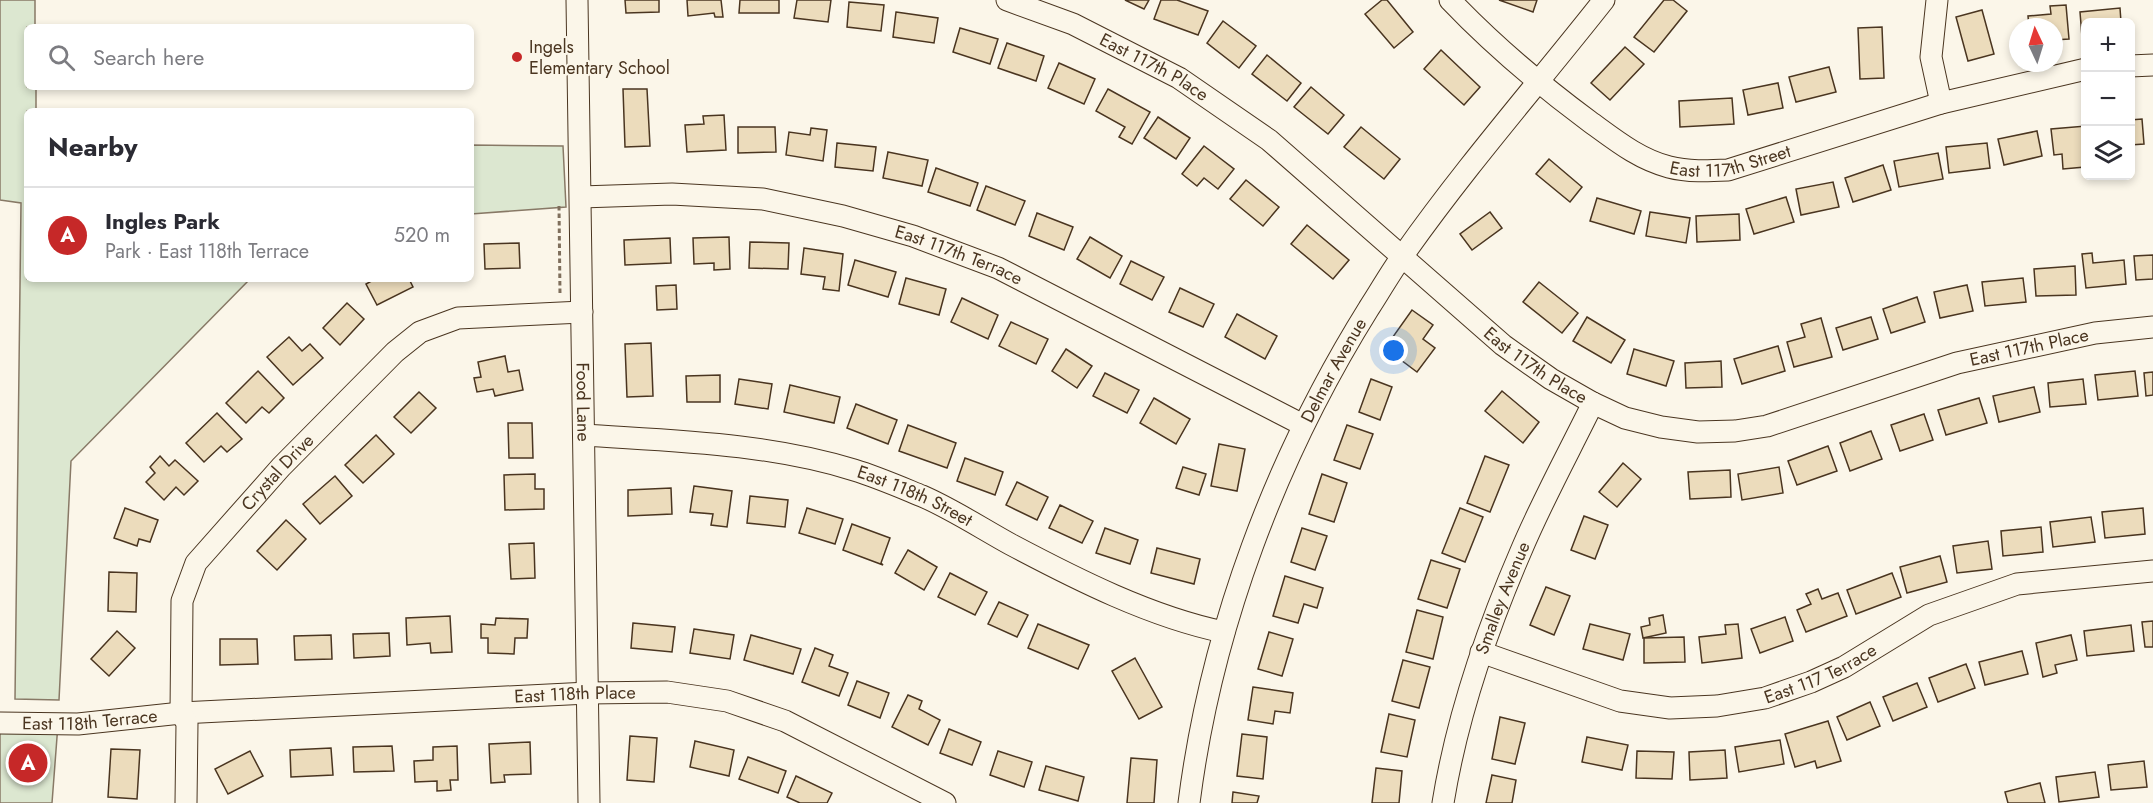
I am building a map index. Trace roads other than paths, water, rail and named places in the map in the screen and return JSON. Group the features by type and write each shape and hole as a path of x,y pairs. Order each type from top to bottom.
{"street":[{"name":"Food Lane","path":"577,0 589,803"},
{"name":"East 117th Place","path":"1007,0 1073,24 1179,78 1269,140 1503,345 1551,379 1625,418 1661,427 1698,432 1735,431 1767,426 1957,363 2095,333 2153,327"},
{"name":"East 117th Street","path":"1450,0 1481,32 1538,83 1630,151 1667,166 1699,172 1728,171 1941,103 2081,70"},
{"name":"Delmar Avenue","path":"1189,803 1194,762 1224,632 1259,526 1303,425 1348,342 1402,256 1466,169 1604,0"},
{"path":"1937,0 1931,57 1941,103"},
{"path":"2135,66 2153,65"},
{"name":"East 117th Terrace","path":"580,197 672,194 763,199 843,216 913,236 998,268 1303,425"},
{"name":"Crystal Drive","path":"186,803 187,723 181,713 182,601 196,563 281,467 395,352 420,332 458,318 582,312"},
{"name":"Smalley Avenue","path":"1443,803 1450,758 1481,652 1521,549 1593,403"},
{"name":"East 118th Street","path":"584,435 701,443 798,456 855,470 924,497 1029,554 1108,592 1189,625 1224,632"},
{"name":"East 117 Terrace","path":"1481,652 1620,701 1670,708 1717,706 1765,698 1811,682 1844,666 1929,615 2017,584 2153,571"},
{"name":"East 118th Place","path":"181,713 588,693 667,692 727,702 785,721 945,803"},
{"name":"East 118th Terrace","path":"0,723 78,724 181,713"}],"place":[{"name":"Ingels Elementary School","path":"517,57"},
{"name":"Ingles Park","path":"28,763"}]}
